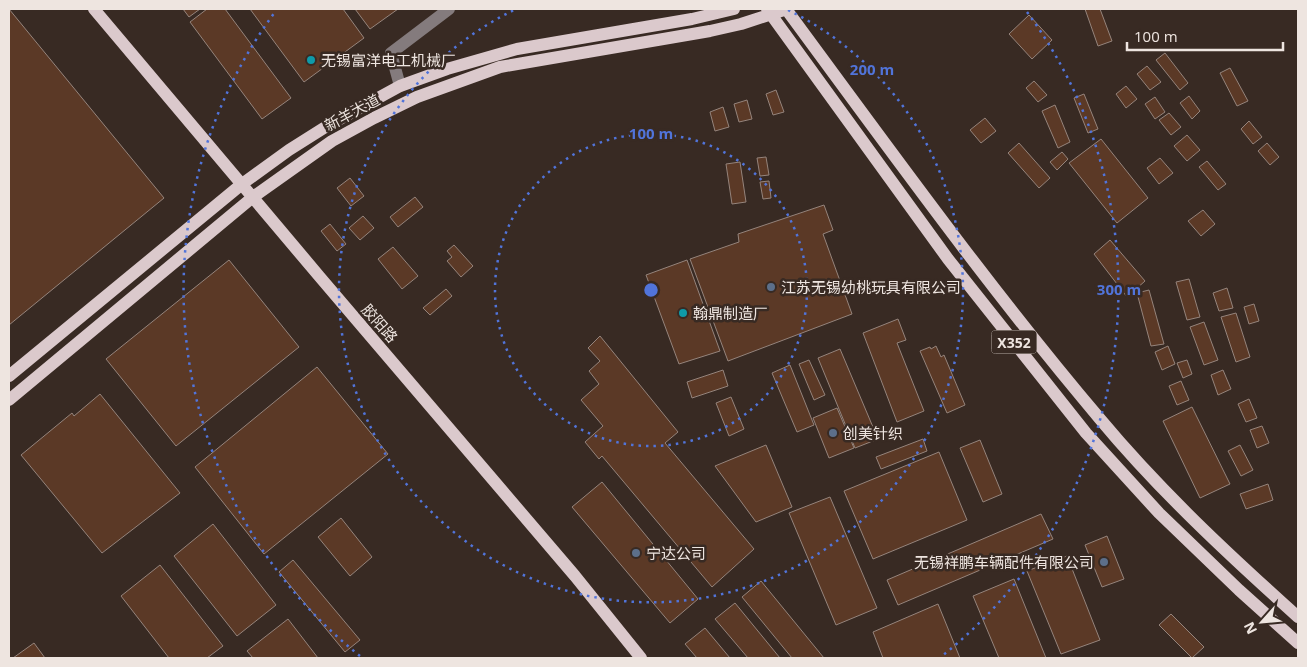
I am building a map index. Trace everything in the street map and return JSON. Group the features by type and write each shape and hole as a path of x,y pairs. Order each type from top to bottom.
{"main road":[{"name":"胶阳路","path":"94,9 575,576 641,658"},
{"name":"新羊大道","path":"9,376 242,184 289,150 327,126 400,86 481,58 517,49 683,21 734,9"},
{"name":"新羊大道","path":"9,400 252,197 332,140 417,97 500,67 692,35 740,24 768,12 787,9"},
{"name":"X352","path":"787,9 962,247 1100,420 1173,499 1252,576 1298,617"},
{"name":"X352","path":"768,12 948,259 1086,432 1160,513 1239,590 1298,642"}],"street":[{"path":"400,86 391,53 449,9"}],"building":[{"path":"9,9 164,198 9,325"},
{"path":"183,9 200,9 189,17"},
{"path":"207,9 225,9 291,98 262,119 190,22"},
{"name":"无锡富洋电工机械厂","path":"250,9 343,9 364,38 304,82"},
{"path":"355,9 398,9 370,29"},
{"path":"1085,9 1100,9 1112,41 1098,46"},
{"path":"1029,15 1052,40 1032,59 1009,34"},
{"path":"1165,53 1188,83 1180,90 1156,60"},
{"path":"1147,66 1161,82 1150,90 1137,74"},
{"path":"1230,68 1248,101 1237,106 1220,73"},
{"path":"1034,81 1047,95 1038,102 1026,88"},
{"path":"1126,86 1137,99 1126,108 1116,94"},
{"path":"776,90 784,112 773,115 766,94"},
{"path":"1084,94 1098,129 1088,133 1074,98"},
{"path":"1189,96 1200,111 1192,119 1180,103"},
{"path":"1155,97 1165,112 1155,119 1145,104"},
{"path":"747,100 752,119 739,122 734,104"},
{"path":"1055,105 1070,142 1058,148 1042,111"},
{"path":"723,107 729,127 715,131 710,112"},
{"path":"1169,113 1181,127 1171,135 1159,120"},
{"path":"985,118 996,131 981,143 970,130"},
{"path":"1249,121 1262,137 1253,144 1241,129"},
{"path":"1187,135 1200,150 1187,161 1174,146"},
{"path":"1101,139 1148,198 1117,223 1069,163"},
{"path":"1019,143 1050,178 1039,188 1008,153"},
{"path":"1267,143 1279,157 1270,165 1258,151"},
{"path":"1062,152 1068,159 1057,170 1050,162"},
{"path":"766,157 769,175 760,176 757,158"},
{"path":"1160,158 1173,173 1159,184 1147,168"},
{"path":"1207,161 1226,184 1218,190 1199,167"},
{"path":"740,162 746,202 732,204 726,164"},
{"path":"350,178 364,196 351,206 337,188"},
{"path":"769,181 771,198 763,199 760,182"},
{"path":"415,197 423,207 398,227 390,217"},
{"name":"江苏无锡幼桃玩具有限公司","path":"824,205 833,230 823,234 852,314 728,361 690,259 739,242 738,234"},
{"path":"1203,210 1215,224 1201,236 1188,221"},
{"path":"363,216 374,228 360,240 349,228"},
{"path":"330,224 346,244 337,251 321,231"},
{"path":"1110,240 1145,281 1127,297 1094,254"},
{"path":"454,245 473,266 461,277 447,261 452,257 447,251"},
{"path":"393,247 418,276 402,289 378,259"},
{"path":"229,260 299,347 176,446 106,359"},
{"name":"翰鼎制造厂","path":"687,260 720,351 679,364 646,275"},
{"path":"1189,279 1200,317 1187,320 1176,282"},
{"path":"1227,288 1233,308 1219,311 1213,293"},
{"path":"446,289 452,296 430,315 423,308"},
{"path":"1149,290 1164,344 1151,346 1137,293"},
{"path":"1254,304 1259,321 1249,324 1244,307"},
{"path":"1236,313 1250,357 1236,362 1221,317"},
{"path":"898,319 906,340 897,343 924,411 897,422 863,333"},
{"path":"1204,322 1218,360 1204,365 1190,327"},
{"path":"600,336 678,432 665,443 754,549 712,587 602,456 599,459 585,442 603,426 581,400 599,384 589,371 600,361 588,348"},
{"path":"936,346 941,357 944,355 965,405 947,413 920,351"},
{"path":"1168,346 1175,364 1162,370 1155,352"},
{"path":"840,349 878,439 855,448 818,358"},
{"path":"809,360 825,395 814,400 799,364"},
{"path":"1187,360 1192,374 1183,378 1177,363"},
{"path":"790,365 814,425 797,432 772,373"},
{"path":"317,367 388,454 264,554 195,467"},
{"path":"723,370 728,386 692,398 687,382"},
{"path":"1223,370 1231,389 1218,395 1211,375"},
{"path":"1181,381 1189,400 1177,405 1169,386"},
{"path":"100,394 180,493 102,553 21,455 72,413 74,416"},
{"path":"731,397 744,429 729,436 716,403"},
{"path":"1249,399 1257,418 1246,422 1238,404"},
{"path":"1192,407 1230,484 1200,498 1163,421"},
{"name":"创美针织","path":"837,408 854,448 829,458 813,418"},
{"path":"1262,426 1269,443 1257,448 1250,430"},
{"path":"923,439 927,451 881,469 876,457"},
{"path":"980,440 1002,494 983,502 960,448"},
{"path":"766,445 792,507 756,522 715,466"},
{"path":"1240,445 1253,470 1241,476 1228,451"},
{"path":"939,452 967,520 873,559 844,491"},
{"name":"宁达公司","path":"602,482 698,599 670,623 572,507"},
{"path":"1268,484 1273,500 1246,509 1240,494"},
{"path":"830,497 877,608 836,625 789,513"},
{"path":"1041,514 1053,539 898,605 887,580"},
{"path":"341,518 372,557 350,576 318,537"},
{"path":"213,524 276,605 237,636 174,556"},
{"name":"无锡祥鹏车辆配件有限公司","path":"1107,536 1124,579 1102,587 1085,545"},
{"path":"1067,556 1100,640 1061,654 1027,571"},
{"path":"293,560 360,640 345,652 279,572"},
{"path":"160,565 223,646 207,658 169,658 121,596"},
{"path":"1014,579 1046,658 999,658 973,596"},
{"path":"761,581 824,658 792,658 742,597"},
{"path":"735,603 780,658 748,658 715,619"},
{"path":"938,604 960,658 883,658 873,632"},
{"path":"1171,614 1204,647 1192,658 1159,625"},
{"path":"288,619 318,658 253,658 247,651"},
{"path":"705,628 730,658 697,658 685,644"},
{"path":"34,643 45,658 13,658"}],"place":[{"name":"无锡富洋电工机械厂","path":"311,60"},
{"name":"江苏无锡幼桃玩具有限公司","path":"771,287"},
{"name":"翰鼎制造厂","path":"683,313"},
{"name":"创美针织","path":"833,433"},
{"name":"宁达公司","path":"636,553"},
{"name":"无锡祥鹏车辆配件有限公司","path":"1104,562"}]}
